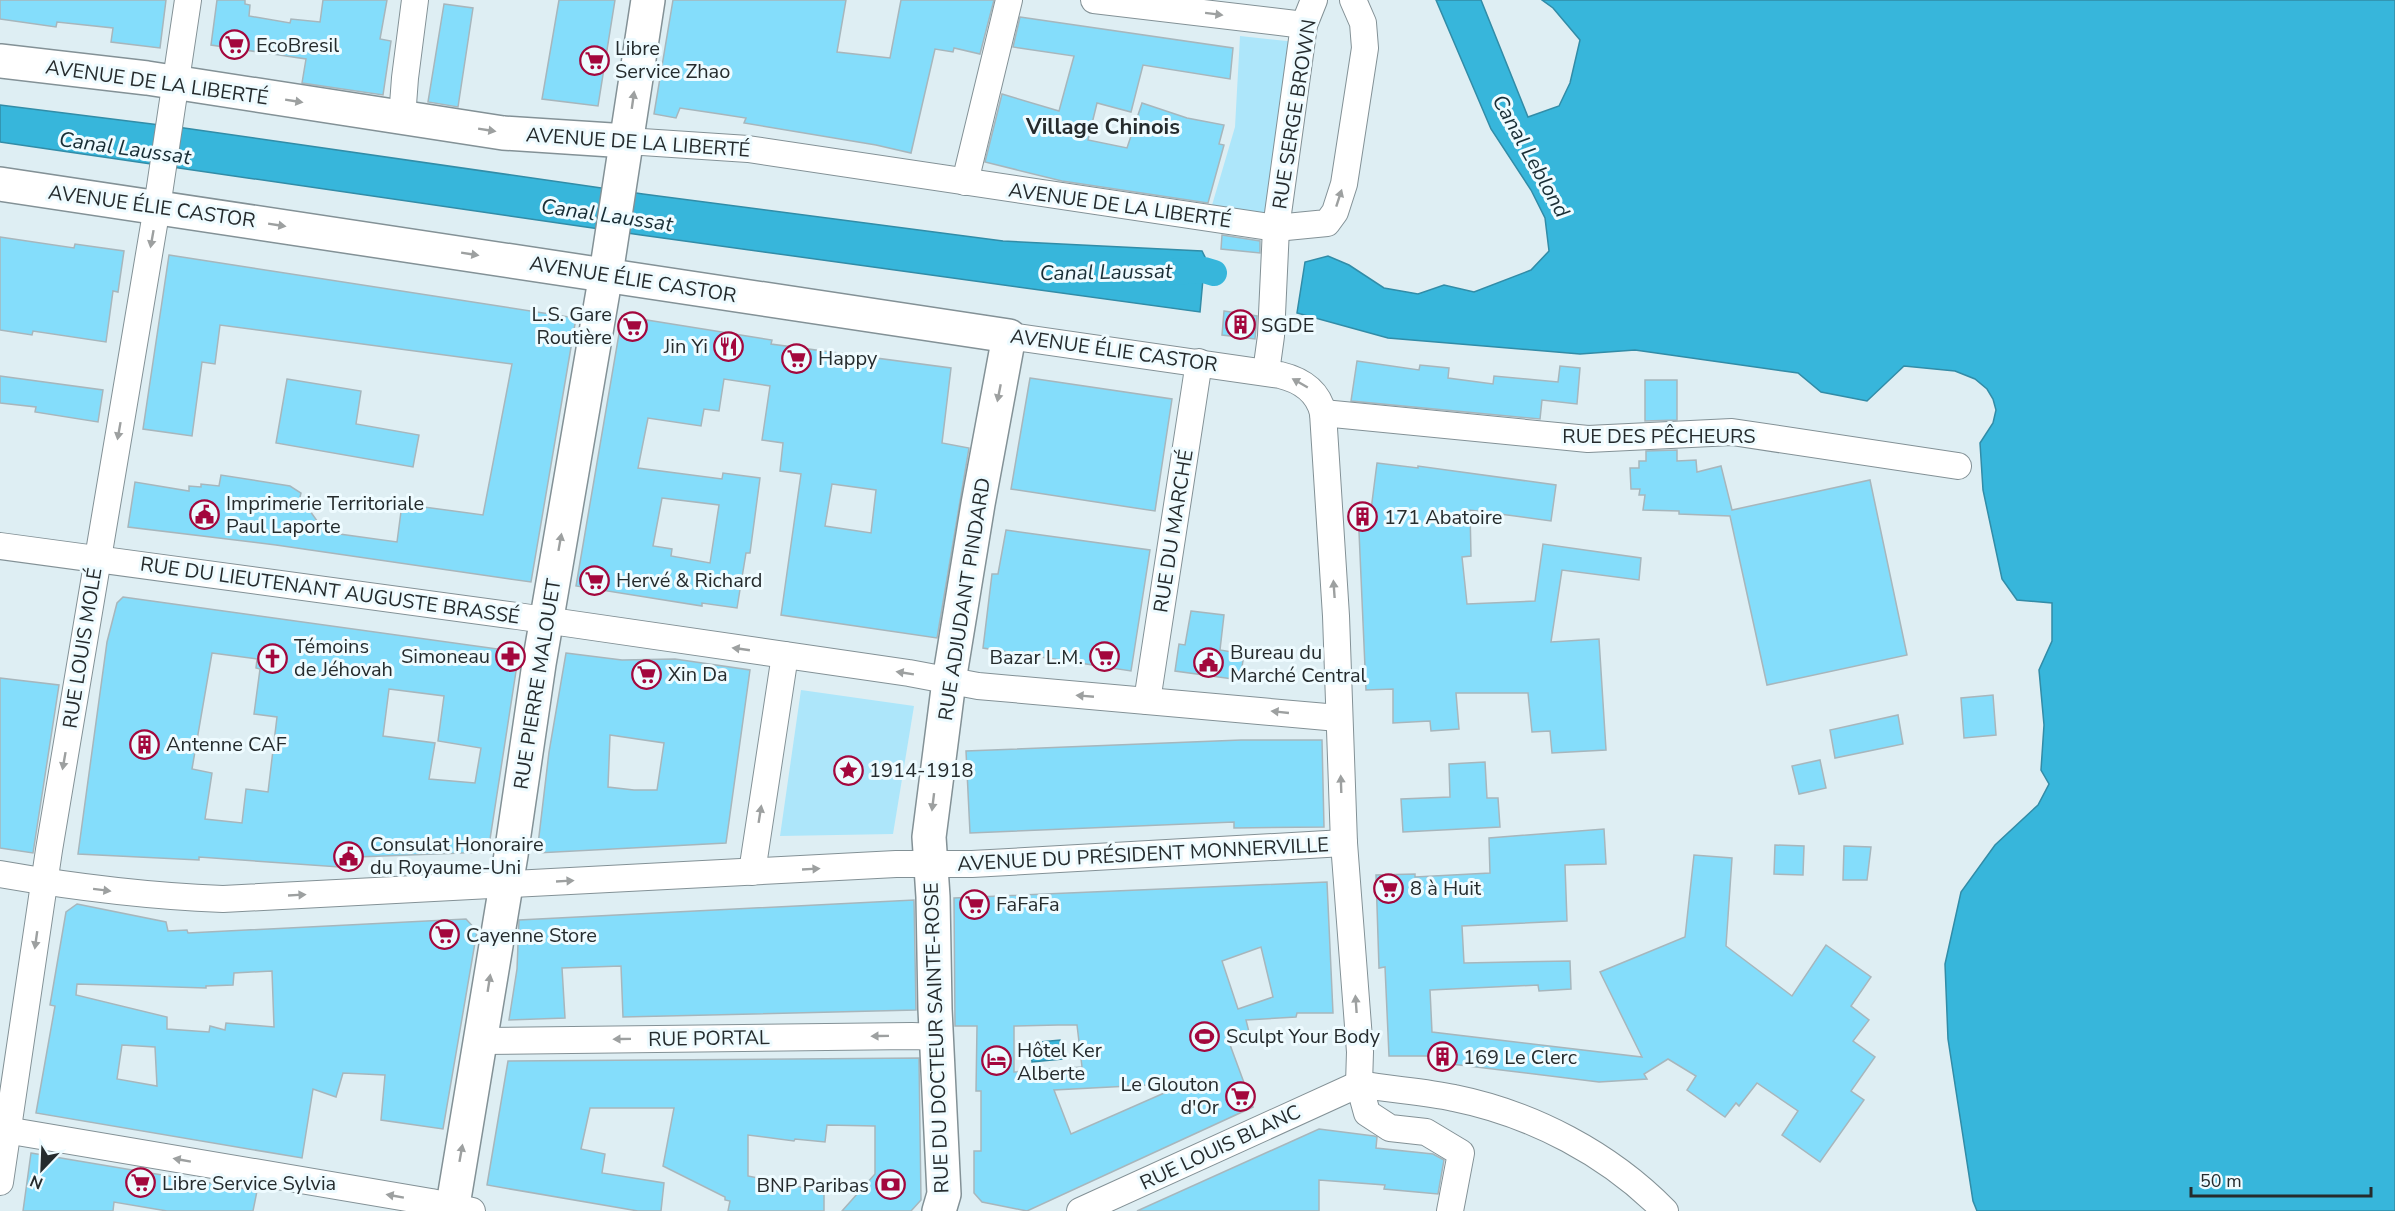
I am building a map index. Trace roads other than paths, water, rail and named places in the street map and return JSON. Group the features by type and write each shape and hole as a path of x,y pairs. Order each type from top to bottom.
{"street":[{"name":"RUE LOUIS MOLÉ","path":"0,1182 4,1129 188,0"},
{"path":"402,118 415,0"},
{"name":"RUE PIERRE MALOUET","path":"459,1210 480,1041 547,621 608,262 648,0"},
{"path":"965,182 1009,0"},
{"path":"1094,0 1304,25"},
{"name":"RUE SERGE BROWN","path":"1266,372 1271,336 1276,228 1304,25 1314,0"},
{"name":"RUE SERGE BROWN","path":"1276,228 1327,223 1335,212 1344,184 1365,48 1364,23 1353,0"},
{"name":"AVENUE DE LA LIBERTÉ","path":"0,61 174,83 503,133 625,149 748,149 1276,228"},
{"name":"AVENUE ÉLIE CASTOR","path":"0,184 158,194 608,262 1009,336 1266,372 1287,376 1308,388 1317,397 1323,413"},
{"name":"RUE ADJUDANT PINDARD","path":"931,864 929,837 949,681 1009,336"},
{"name":"RUE DU MARCHÉ","path":"1147,701 1199,362"},
{"path":"1323,413 1336,616 1344,843 1360,1052 1359,1084 1366,1113 1390,1128 1426,1132 1461,1153 1450,1211"},
{"name":"RUE DES PÊCHEURS","path":"1323,413 1588,439 1732,432 1958,466"},
{"name":"RUE DU LIEUTENANT AUGUSTE BRASSÉ","path":"0,546 785,655 909,673 978,686 1338,718"},
{"path":"752,872 785,655"},
{"name":"AVENUE DU PRÉSIDENT MONNERVILLE","path":"0,874 44,882 164,897 223,899 752,872 972,864 1344,843"},
{"name":"RUE DU DOCTEUR SAINTE-ROSE","path":"931,864 944,1194 939,1211"},
{"name":"RUE PORTAL","path":"480,1041 938,1037"},
{"path":"1359,1084 1456,1098 1511,1114 1575,1143 1623,1173 1665,1211"},
{"name":"RUE LOUIS BLANC","path":"1080,1211 1359,1084"},
{"path":"4,1129 459,1210"}],"water":[{"name":"Canal Leblond","path":"1436,0 1481,0 1528,117 1559,106 1570,83 1580,40 1553,8 1542,0 2395,0 2395,1211 1977,1211 1973,1201 1948,1039 1945,964 1961,892 1995,845 2038,805 2049,784 2041,770 2044,725 2039,670 2052,641 2052,603 2017,600 2002,579 1983,490 1980,443 1993,423 1996,410 1993,399 1987,389 1975,379 1955,371 1904,366 1867,401 1821,392 1798,373 1635,350 1580,354 1388,338 1297,313 1305,262 1328,256 1349,265 1384,288 1418,294 1444,285 1474,292 1531,270 1549,251 1545,218 1531,190 1491,129"},
{"path":"0,105 184,128 643,194 1003,241 1202,251 1205,257 1200,312 641,235 0,142"},
{"path":"1060,1040 1062,1059 1032,1062 1030,1043"}],"waterway":[{"name":"Canal Laussat","path":"1169,272 1204,270 1214,273"}],"place":[{"name":"EcoBresil","path":"235,45"},
{"name":"Libre Service Zhao","path":"594,60"},
{"name":"SGDE","path":"1240,325"},
{"name":"L.S. Gare Routière","path":"633,326"},
{"name":"Jin Yi","path":"729,346"},
{"name":"Happy","path":"797,358"},
{"name":"Imprimerie Territoriale Paul Laporte","path":"205,515"},
{"name":"171 Abatoire","path":"1363,517"},
{"name":"Hervé & Richard","path":"595,580"},
{"name":"Simoneau","path":"511,656"},
{"name":"Bazar L.M.","path":"1104,657"},
{"name":"Témoins de Jéhovah","path":"273,658"},
{"name":"Bureau du Marché Central","path":"1209,663"},
{"name":"Xin Da","path":"647,674"},
{"name":"Antenne CAF","path":"145,744"},
{"name":"1914-1918","path":"848,770"},
{"name":"Consulat Honoraire du Royaume-Uni","path":"349,856"},
{"name":"8 à Huit","path":"1389,888"},
{"name":"FaFaFa","path":"975,904"},
{"name":"Cayenne Store","path":"445,935"},
{"name":"Sculpt Your Body","path":"1205,1036"},
{"name":"169 Le Clerc","path":"1442,1057"},
{"name":"Hôtel Ker Alberte","path":"996,1061"},
{"name":"Le Glouton d'Or","path":"1240,1096"},
{"name":"Libre Service Sylvia","path":"141,1183"},
{"name":"BNP Paribas","path":"890,1185"}],"district":[{"name":"Village Chinois","path":"1103,126"}]}
